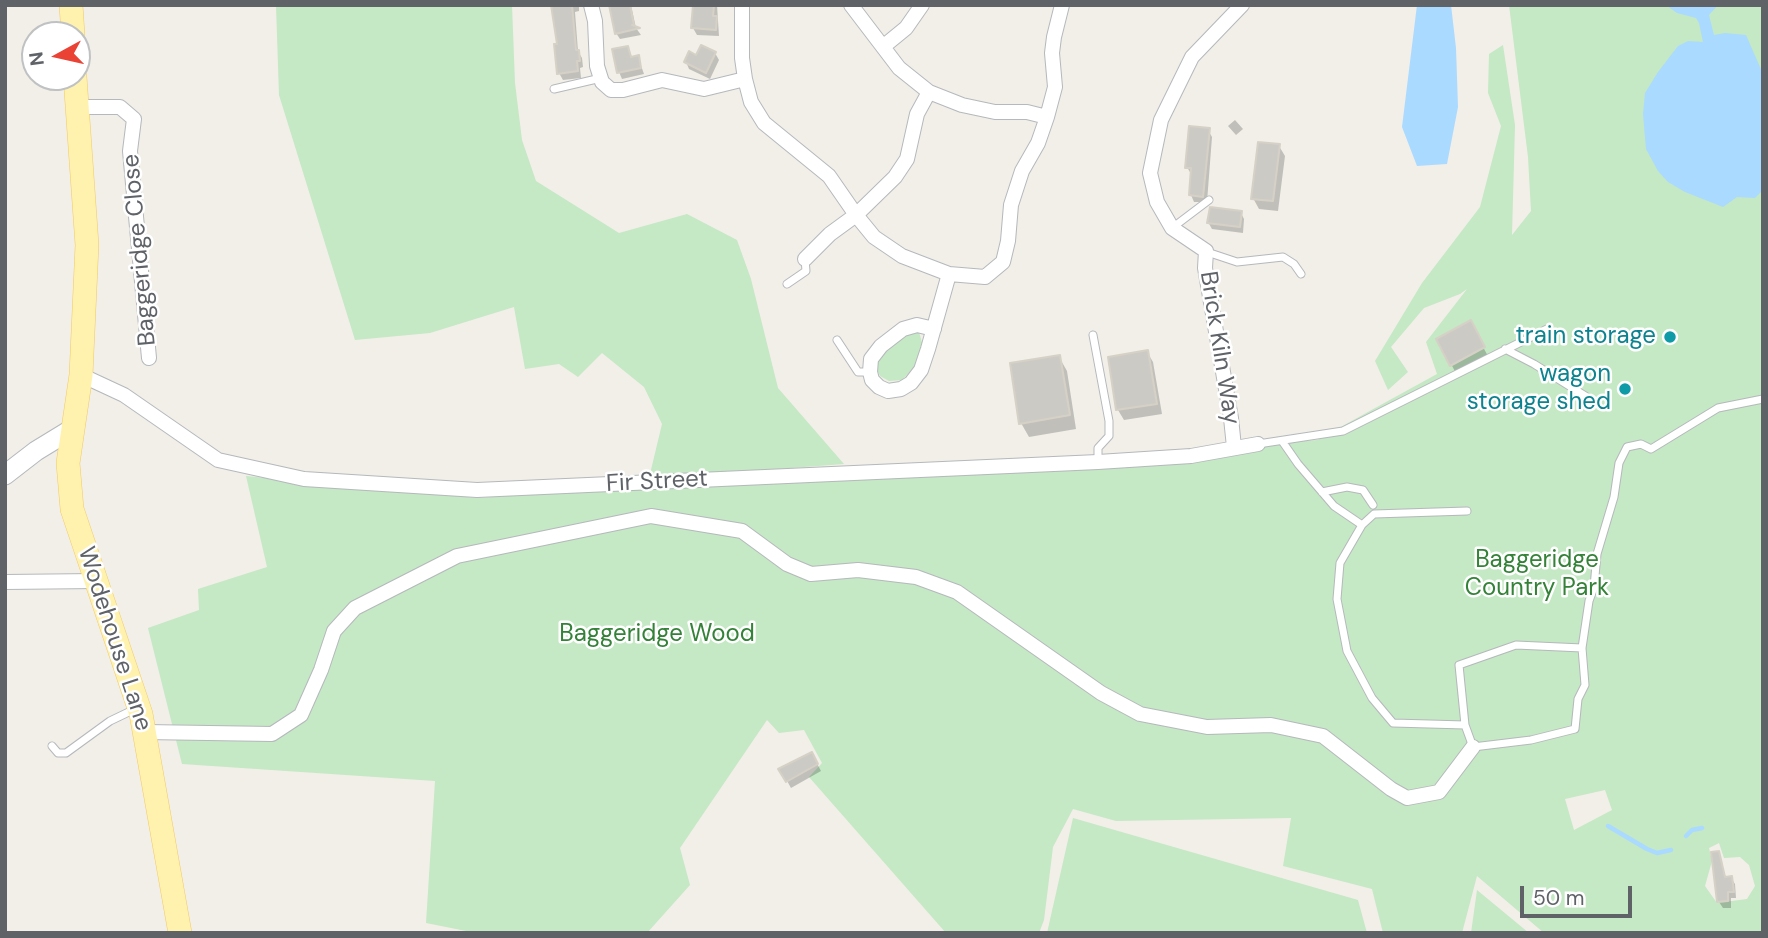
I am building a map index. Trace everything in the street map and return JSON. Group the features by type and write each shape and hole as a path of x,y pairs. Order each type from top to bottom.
{"main road":[{"name":"Wodehouse Lane","path":"76,91 87,244 81,375 68,463 72,509 139,707 180,933"}],"street":[{"path":"591,5 597,66 602,82 611,90 623,90 662,80 704,89 745,79"},
{"path":"742,5 742,58 745,79 751,102 764,123 829,176 874,237 902,256 949,274 985,276 1003,262 1015,194 1022,171 1038,143 1047,117 1055,87 1052,53 1062,5"},
{"path":"851,5 899,68 929,92 962,105 995,112 1027,112 1047,117"},
{"path":"884,46 906,28 922,5"},
{"name":"Brick Kiln Way","path":"1234,447 1205,268 1206,251 1172,228 1157,202 1150,173 1161,120 1192,57 1242,5"},
{"path":"805,259 895,177 907,159 917,114 929,92"},
{"name":"Baggeridge Close","path":"77,107 120,107 134,119 130,151 149,358"},
{"path":"934,329 917,325 903,328 881,346 871,359 872,380 888,391 901,389 911,383 920,370 934,329 949,274"},
{"name":"Fir Street","path":"81,375 124,395 218,460 304,479 477,490 1098,462 1191,456 1258,444"},
{"path":"5,475 36,451 72,429"},
{"path":"145,732 272,734 301,715 321,670 334,631 355,608 457,556 651,516 742,531 787,564 811,574 858,570 916,576 957,592 1101,693 1140,714 1207,727 1271,725 1323,736 1391,789 1407,798 1439,792 1473,747"},
{"path":"5,582 96,581"}],"lane":[{"path":"554,89 601,78"},
{"path":"1172,228 1209,200"},
{"path":"1206,251 1237,262 1283,257 1294,264 1301,274"},
{"path":"787,284 806,271 805,259"},
{"path":"1258,444 1343,431 1546,329"},
{"path":"1093,335 1109,421 1109,436 1098,448 1098,462"},
{"path":"837,340 858,372 870,372"},
{"path":"1505,349 1595,402"},
{"path":"1582,648 1516,645 1459,665 1465,725 1473,747 1531,740 1575,729 1578,699 1585,685 1582,648 1589,601 1594,587 1597,554 1614,497 1619,463 1627,447 1641,443 1651,449 1718,408 1763,399"},
{"path":"1282,441 1334,506 1362,525"},
{"path":"1321,492 1347,487 1363,490 1373,505"},
{"path":"1465,725 1393,723 1372,698 1346,650 1336,599 1340,563 1362,525 1374,514 1467,511"},
{"path":"52,746 58,753 66,753 110,721 139,707"}],"green space":[{"path":"276,5 512,5 515,83 522,140 536,181 619,233 687,214 737,240 751,279 778,388 844,464 659,478 650,474 662,424 644,387 602,353 578,377 559,364 525,369 514,307 430,333 355,340 279,95"},
{"name":"Baggeridge Country Park","path":"1509,5 1763,5 1763,933 1544,933 1477,876 1462,933 1383,933 1372,889 1283,866 1291,818 1116,821 1073,809 1053,847 1044,920 1039,933 946,933 809,777 822,763 804,730 779,733 767,720 680,848 690,885 647,933 476,933 426,923 435,781 182,764 148,628 199,610 198,589 267,567 246,476 478,498 1317,440 1437,374 1426,342 1467,289 1424,308 1391,347 1408,372 1388,390 1375,361 1422,283 1480,207 1501,126 1488,93 1489,54 1503,45 1515,125 1512,235 1531,211 1528,157","holes":["1605,790 1612,810 1574,830 1565,799","1719,843 1724,858 1740,857 1749,865 1755,886 1747,899 1717,903 1705,886 1712,861 1709,848"]},
{"path":"908,332 919,332 923,346 917,364 902,380 889,381 880,376 876,368 882,353"},
{"path":"1073,818 1358,900 1367,933 1047,933"},
{"path":"1477,890 1529,933 1471,933"}],"water":[{"path":"1417,5 1451,5 1458,107 1447,164 1417,166 1402,127"},
{"path":"1666,5 1718,5 1709,15 1714,35 1746,35 1763,74 1763,190 1755,198 1737,197 1723,207 1685,192 1668,182 1658,171 1646,149 1643,114 1645,93 1678,46 1688,41 1703,42 1696,18 1677,13"}],"building":[{"path":"551,5 572,5 576,50 579,50 580,61 577,61 578,71 557,74 554,44 557,44"},
{"path":"609,5 630,5 632,25 640,28 615,34"},
{"path":"693,5 714,5 713,16 717,16 716,30 691,28"},
{"path":"701,45 716,52 706,73 684,62 689,51 696,55"},
{"path":"628,46 631,57 639,55 641,68 617,73 612,49"},
{"path":"1189,126 1210,128 1203,197 1189,195 1191,168 1185,168"},
{"path":"1258,142 1280,144 1273,201 1251,199"},
{"path":"1210,207 1242,211 1240,227 1207,223"},
{"path":"1471,320 1485,347 1450,366 1436,339"},
{"path":"1148,350 1157,404 1116,410 1108,357"},
{"path":"1060,355 1070,415 1019,424 1010,363"},
{"path":"812,752 818,764 786,782 778,769"},
{"path":"1719,851 1725,877 1732,876 1734,892 1728,892 1728,901 1717,902 1711,852"}],"waterway":[{"path":"1608,826 1657,853 1671,850"},
{"path":"1686,836 1692,830 1702,828"}],"place":[{"name":"train storage","path":"1670,337"},
{"name":"wagon storage shed","path":"1625,389"}],"park label":[{"name":"Baggeridge Wood","path":"657,635"}]}
